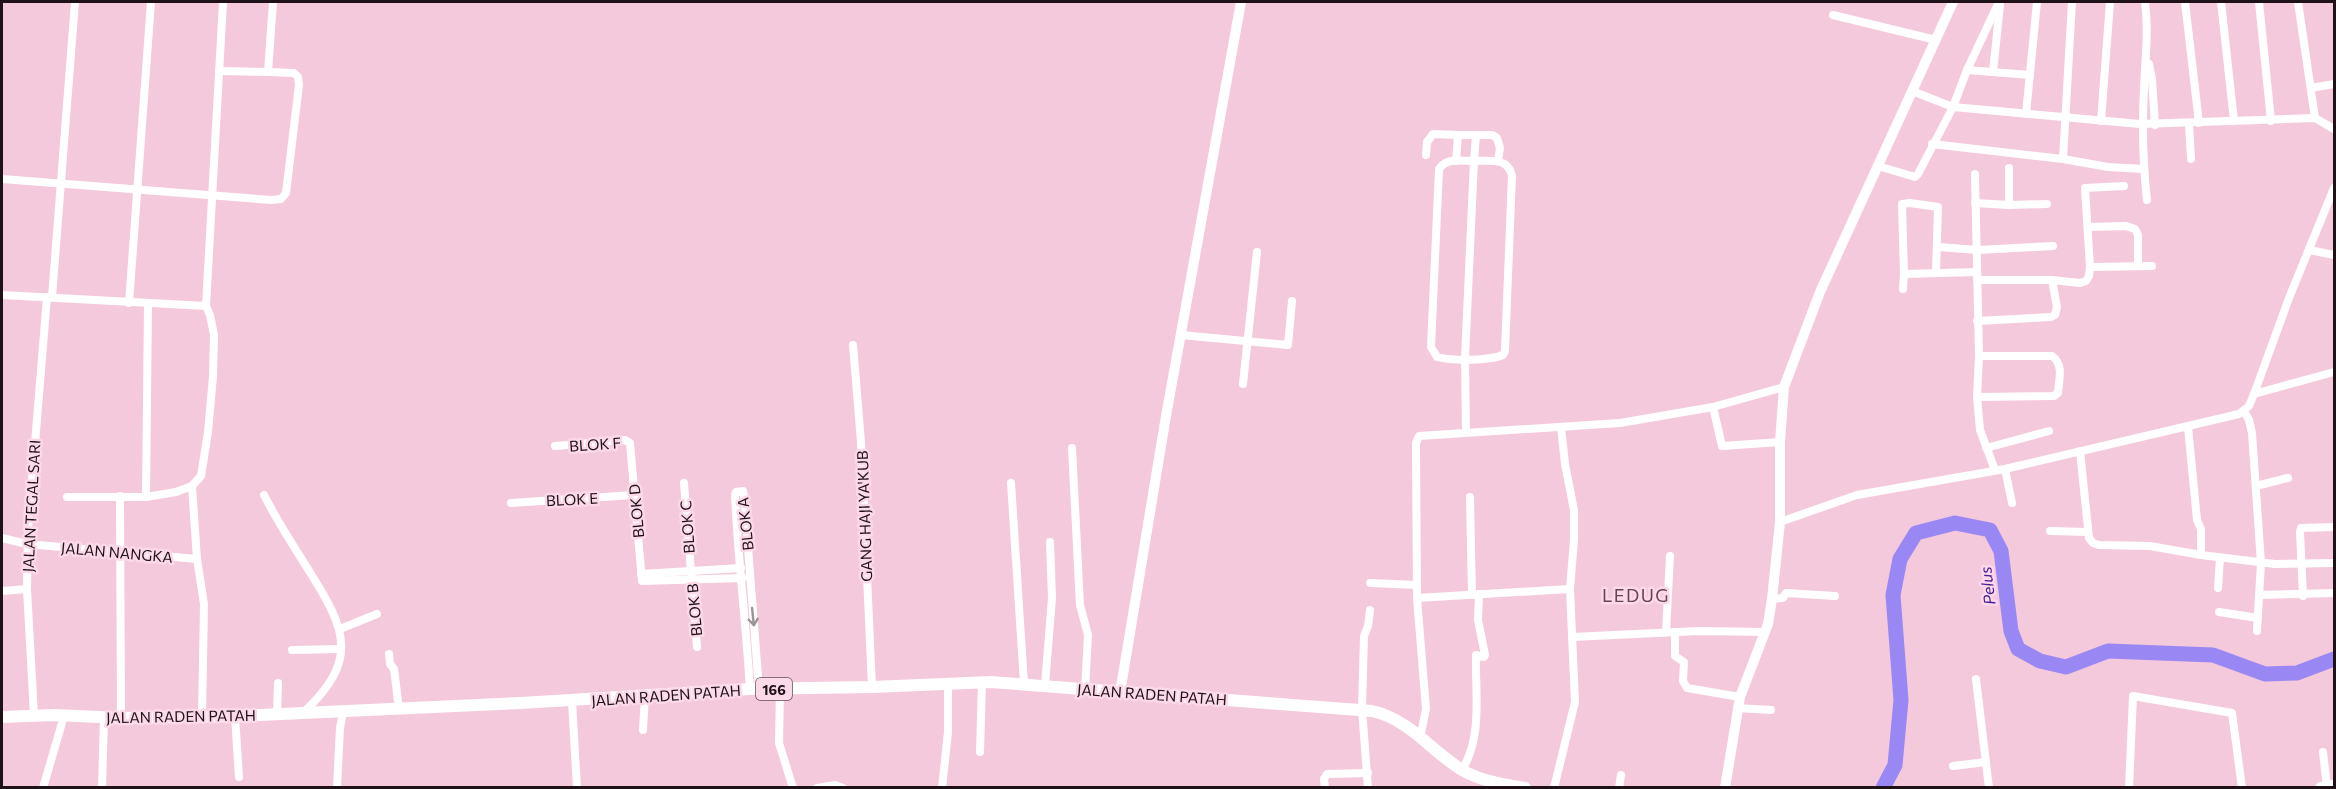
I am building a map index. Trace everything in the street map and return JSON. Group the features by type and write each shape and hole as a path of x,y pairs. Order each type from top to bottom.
{"main road":[{"name":"JALAN RADEN PATAH","path":"2,717 34,715 104,717 121,712 236,716 277,707 304,712 343,712 572,701 754,689 982,682 1024,683 1120,693 1362,709 1389,716 1462,770 1525,788"},
{"path":"2321,788 2334,786"}],"street":[{"name":"JALAN TEGAL SARI","path":"34,715 27,589 27,544 69,94 75,2"},
{"path":"129,303 151,2"},
{"path":"67,497 146,497 176,492 192,486 203,470 213,376 214,335 206,306 223,2"},
{"path":"268,72 273,2"},
{"path":"1120,693 1180,335 1241,2"},
{"path":"1725,788 1739,702 1765,632 1772,599 1780,522 1780,442 1784,387 1820,292 1953,2"},
{"path":"1878,166 1915,177 1918,174 1953,107 1967,70 2000,2"},
{"path":"1993,72 2000,2"},
{"path":"2026,114 2037,2"},
{"path":"2063,159 2072,2"},
{"path":"2101,122 2110,2"},
{"path":"2146,2 2148,20 2144,90 2144,169 2147,200"},
{"path":"2185,2 2199,123"},
{"path":"2221,2 2234,121"},
{"path":"2259,2 2271,121"},
{"path":"2298,2 2316,118"},
{"path":"1833,15 1936,40"},
{"path":"2147,54 2152,79 2155,125"},
{"path":"1967,70 2030,75"},
{"path":"2,179 138,191 281,199 286,193 298,77 294,73 219,71"},
{"path":"2311,88 2334,84"},
{"path":"1912,91 1953,107 2101,122 2155,125 2316,118 2334,129"},
{"path":"2189,124 2192,159"},
{"path":"1426,155 1427,142 1432,134 1476,135 1497,138 1500,148 1498,161"},
{"path":"1456,160 1458,135"},
{"path":"1466,432 1466,358 1476,135"},
{"path":"1932,144 2063,159 2108,167 2144,169"},
{"path":"1456,160 1498,161 1506,164 1512,175 1505,351 1503,355 1494,358 1437,357 1431,347 1439,169 1445,162 1456,160"},
{"path":"2009,168 2009,205"},
{"path":"1975,174 1979,356 1977,396 1980,430 1995,470"},
{"path":"1904,274 1936,273 2080,283 2086,281 2090,276 2090,267 2085,188 2088,186 2124,186"},
{"path":"1780,522 1857,495 2005,469 2232,417 2244,411 2254,394 2334,188"},
{"path":"1975,203 2047,204"},
{"path":"1903,289 1902,204 1938,207 1936,273"},
{"path":"2088,227 2135,228 2138,235 2138,266"},
{"path":"1938,247 1978,250 2053,246"},
{"path":"2309,250 2334,255"},
{"path":"1243,384 1257,252"},
{"path":"2090,267 2152,266"},
{"path":"1977,321 2055,315 2057,307 2052,280"},
{"path":"2,295 206,306"},
{"path":"1180,335 1288,345 1292,302"},
{"path":"146,497 148,304"},
{"name":"GANG HAJI YA'KUB","path":"853,345 861,442 872,687"},
{"path":"1977,396 2057,395 2060,366 2059,361 2052,356 1979,356"},
{"path":"2254,394 2334,372"},
{"path":"1420,738 1426,709 1417,598 1417,439 1423,435 1620,423 1713,407 1784,387"},
{"path":"1713,407 1722,447 1780,442"},
{"path":"2244,411 2249,420 2261,563 2257,631"},
{"path":"1554,788 1559,761 1574,713 1570,589 1574,510 1561,427"},
{"path":"2188,427 2196,520 2201,529 2201,555"},
{"path":"1986,448 2049,431"},
{"name":"BLOK F","path":"555,446 625,440 631,448"},
{"name":"BLOK D","path":"631,448 641,574 691,576"},
{"path":"1072,448 1080,605 1088,635 1085,690"},
{"path":"2080,451 2088,532 2093,543 2150,546 2261,563 2301,565 2334,563"},
{"path":"2005,469 2012,503"},
{"path":"2256,486 2288,478"},
{"name":"BLOK C","path":"684,483 691,576"},
{"path":"1011,483 1024,683"},
{"path":"192,486 197,559 204,604 202,714"},
{"name":"BLOK A","path":"739,491 742,491 744,496 750,578 751,637 739,569 735,493 739,491"},
{"path":"264,495 331,606 340,629 336,649 338,666 322,695 304,712"},
{"name":"BLOK E","path":"511,502 634,495"},
{"path":"120,496 121,712"},
{"path":"1462,770 1470,750 1476,722 1476,654 1484,657 1485,655 1478,620 1470,497"},
{"path":"2303,596 2301,528 2334,526"},
{"path":"2050,531 2088,532"},
{"name":"JALAN NANGKA","path":"2,538 27,544 197,559"},
{"path":"1045,686 1052,598 1050,542"},
{"path":"1670,556 1671,632 1676,656 1684,662 1683,681 1687,688 1771,710"},
{"path":"2218,588 2220,558"},
{"path":"691,576 749,568"},
{"path":"691,576 750,578"},
{"name":"BLOK B","path":"691,576 697,647"},
{"path":"1370,583 1417,585"},
{"path":"2,591 27,589"},
{"path":"1417,598 1570,589"},
{"path":"1772,599 1783,598 1786,593 1834,596"},
{"path":"2259,596 2334,593"},
{"path":"1368,788 1362,709 1364,636 1370,610"},
{"path":"2219,612 2258,618"},
{"path":"340,629 378,614"},
{"path":"1572,637 1671,632 1765,632"},
{"path":"751,637 754,689"},
{"path":"292,650 336,649"},
{"path":"389,654 390,664 394,669 399,709"},
{"path":"1976,679 1989,788"},
{"path":"277,707 278,682"},
{"path":"980,752 982,682"},
{"path":"942,788 948,732 948,683"},
{"path":"780,689 779,743 793,788"},
{"path":"643,730 645,696"},
{"path":"2129,788 2133,696 2232,712 2242,788"},
{"path":"572,701 577,788"},
{"path":"337,788 343,712"},
{"path":"43,788 64,716"},
{"path":"236,716 239,777"},
{"path":"102,788 104,717"},
{"path":"2323,752 2327,787"},
{"path":"1953,766 1986,762"},
{"path":"1325,788 1324,779 1327,774 1368,772"},
{"path":"1619,788 1621,776"},
{"path":"818,788 835,785 843,788"}],"waterway":[{"name":"Pelus","path":"1883,788 1895,765 1901,700 1893,595 1900,559 1916,533 1955,523 1990,530 2001,551 2011,631 2018,649 2040,661 2066,667 2108,651 2213,655 2265,674 2297,673 2334,659"}],"district":[{"name":"LEDUG","path":"1636,595"}]}
